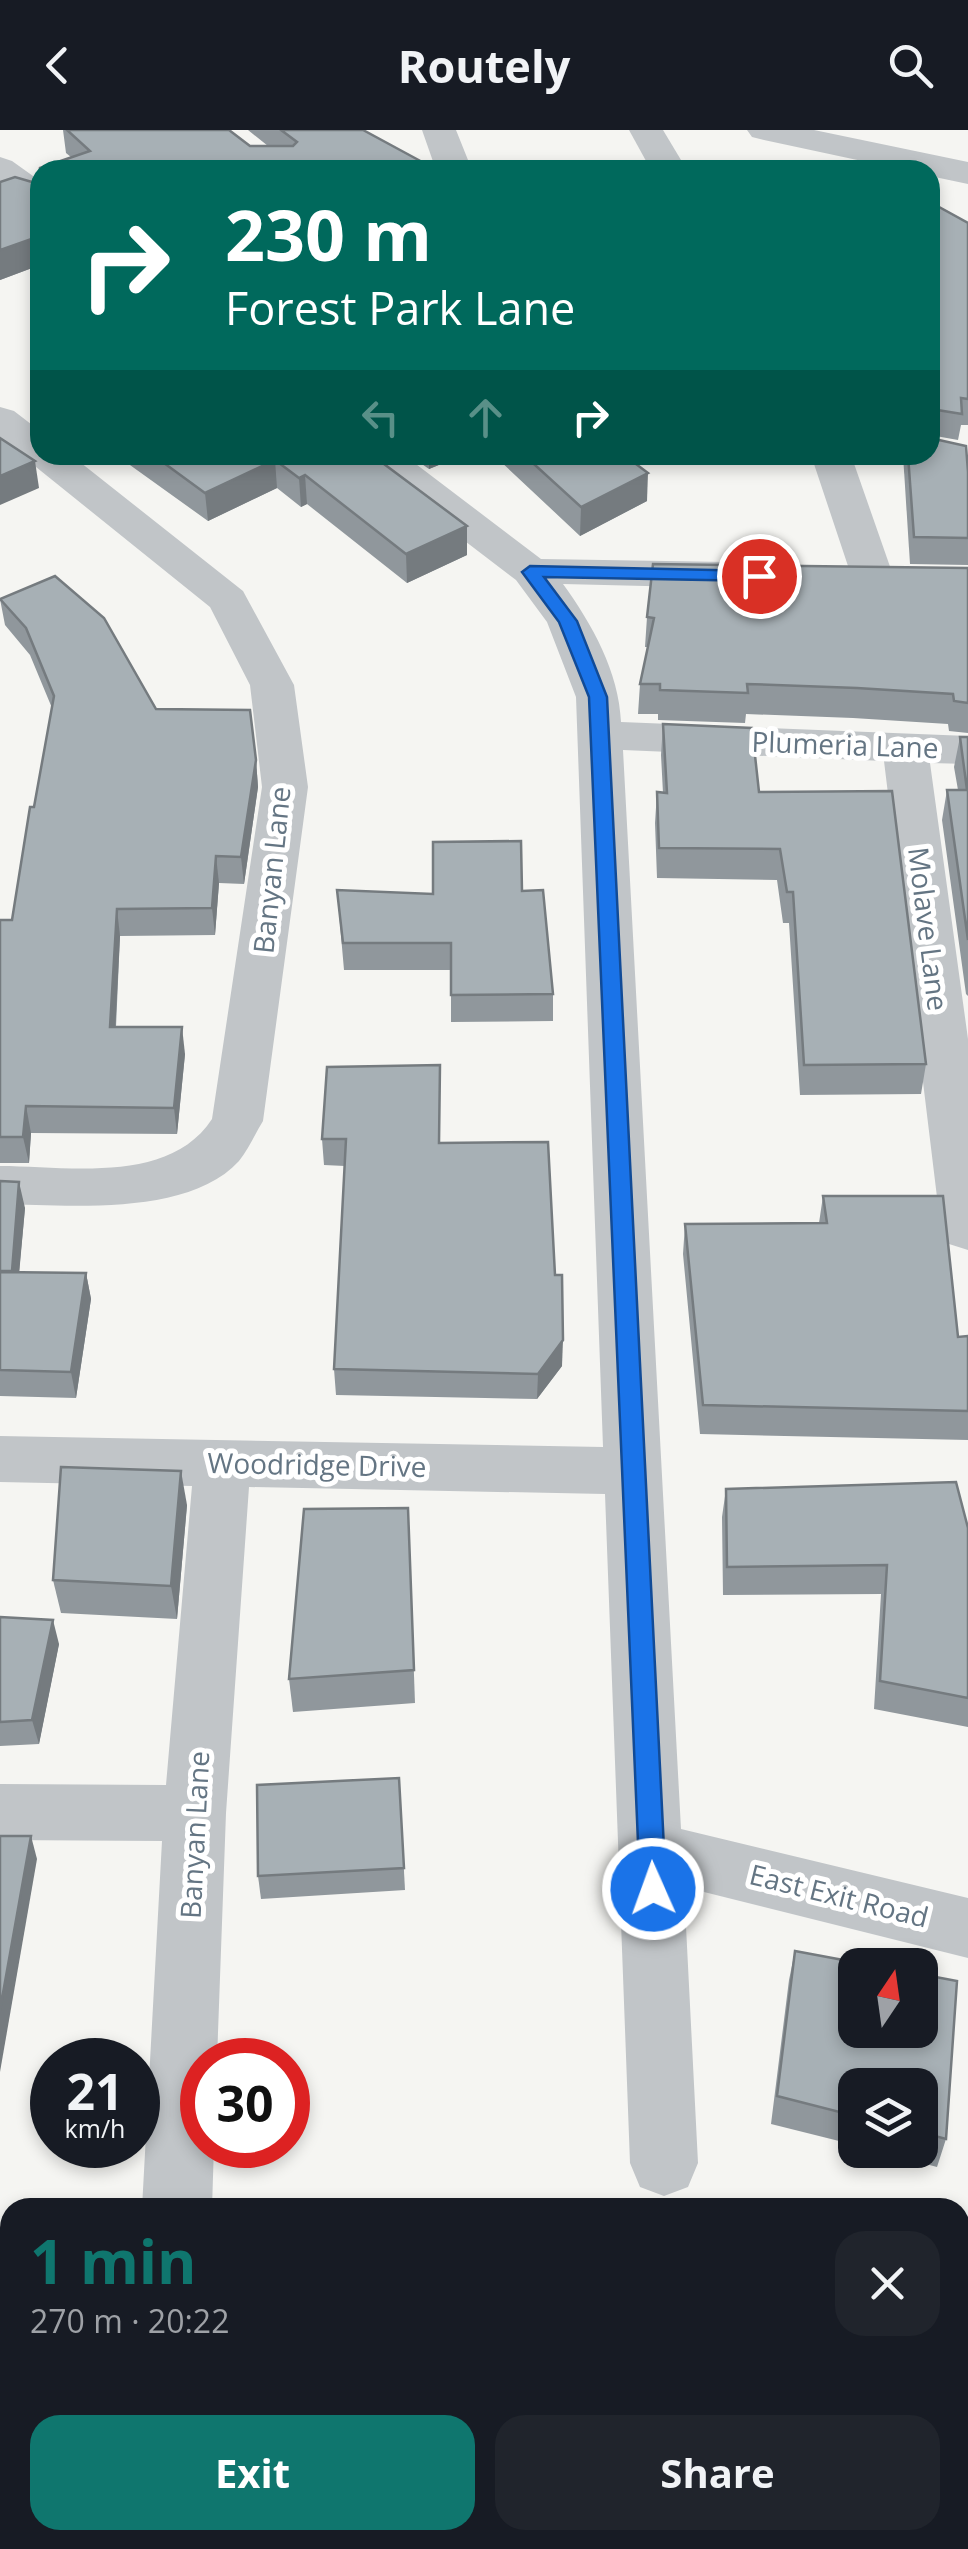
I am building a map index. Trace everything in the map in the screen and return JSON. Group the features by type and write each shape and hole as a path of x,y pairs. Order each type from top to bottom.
{"street":[{"path":"439,130 450,160"},
{"path":"646,130 663,160"},
{"path":"764,130 906,160"},
{"path":"940,167 968,173"},
{"path":"0,168 30,190"},
{"name":"Banyan Lane","path":"0,419 30,443"},
{"name":"Banyan Lane","path":"0,1185 154,1182 189,1171 231,1136 237,1121 271,902 285,787 272,685 228,600 58,465"},
{"path":"391,465 530,572 568,621 598,697 664,2164"},
{"path":"834,465 873,578"},
{"path":"530,572 759,576"},
{"name":"Plumeria Lane","path":"602,735 968,750"},
{"name":"Molave Lane","path":"905,748 956,1048 968,1230"},
{"name":"Woodridge Drive","path":"0,1460 634,1471"},
{"name":"Banyan Lane","path":"177,2198 195,1813 222,1463"},
{"path":"0,1812 195,1813"},
{"name":"East Exit Road","path":"652,1850 968,1928"}],"building":[{"path":"67,130 229,130 250,146 293,146 297,142 281,130 363,130 418,160 64,160 90,151"},
{"path":"15,177 30,181 30,240 0,250 0,182"},
{"path":"940,208 968,223 968,399 961,398 962,414 940,410"},
{"path":"0,438 30,458 30,463 0,476"},
{"path":"940,440 966,446 968,538 914,537 909,465 940,465"},
{"path":"167,465 264,465 205,493"},
{"path":"282,465 385,465 467,526 406,554 305,475 299,478"},
{"path":"535,465 637,465 648,473 581,507"},
{"path":"653,564 968,568 968,703 954,701 953,694 857,688 747,684 748,693 660,690 660,684 640,684 654,618 647,617"},
{"path":"55,576 104,618 156,709 250,710 256,760 241,857 216,856 212,908 117,909 110,1027 182,1027 174,1108 26,1106 23,1137 0,1137 0,920 12,920 30,807 34,807 54,696 26,628 0,599"},
{"path":"663,724 752,728 759,792 892,791 926,1064 804,1065 793,892 787,892 780,849 659,848 657,792 667,793"},
{"path":"960,737 968,737 968,940 947,790 967,790"},
{"path":"521,841 522,891 543,890 553,994 451,995 451,943 343,943 337,890 433,894 433,842"},
{"path":"440,1065 439,1143 548,1142 555,1275 562,1275 563,1340 538,1374 334,1369 346,1139 322,1139 327,1067"},
{"path":"0,1181 19,1182 12,1271 0,1271"},
{"path":"823,1196 943,1196 958,1337 968,1336 968,1411 703,1405 685,1224 827,1223"},
{"path":"0,1272 86,1273 71,1372 0,1370"},
{"path":"61,1467 181,1471 171,1586 53,1580"},
{"path":"956,1482 968,1528 968,1698 880,1681 887,1565 727,1567 726,1489"},
{"path":"408,1508 414,1670 289,1679 304,1509"},
{"path":"0,1617 53,1620 32,1720 0,1722"},
{"path":"399,1778 404,1868 258,1876 257,1785"},
{"path":"0,1836 31,1836 0,2010"},
{"path":"795,1951 838,1959 838,2048 938,2048 938,1977 957,1981 946,2139 938,2137 938,2068 838,2068 838,2112 777,2096"}],"route":[{"path":"653,1889 602,735 598,697 588,665 568,621 530,572 759,576"}]}
